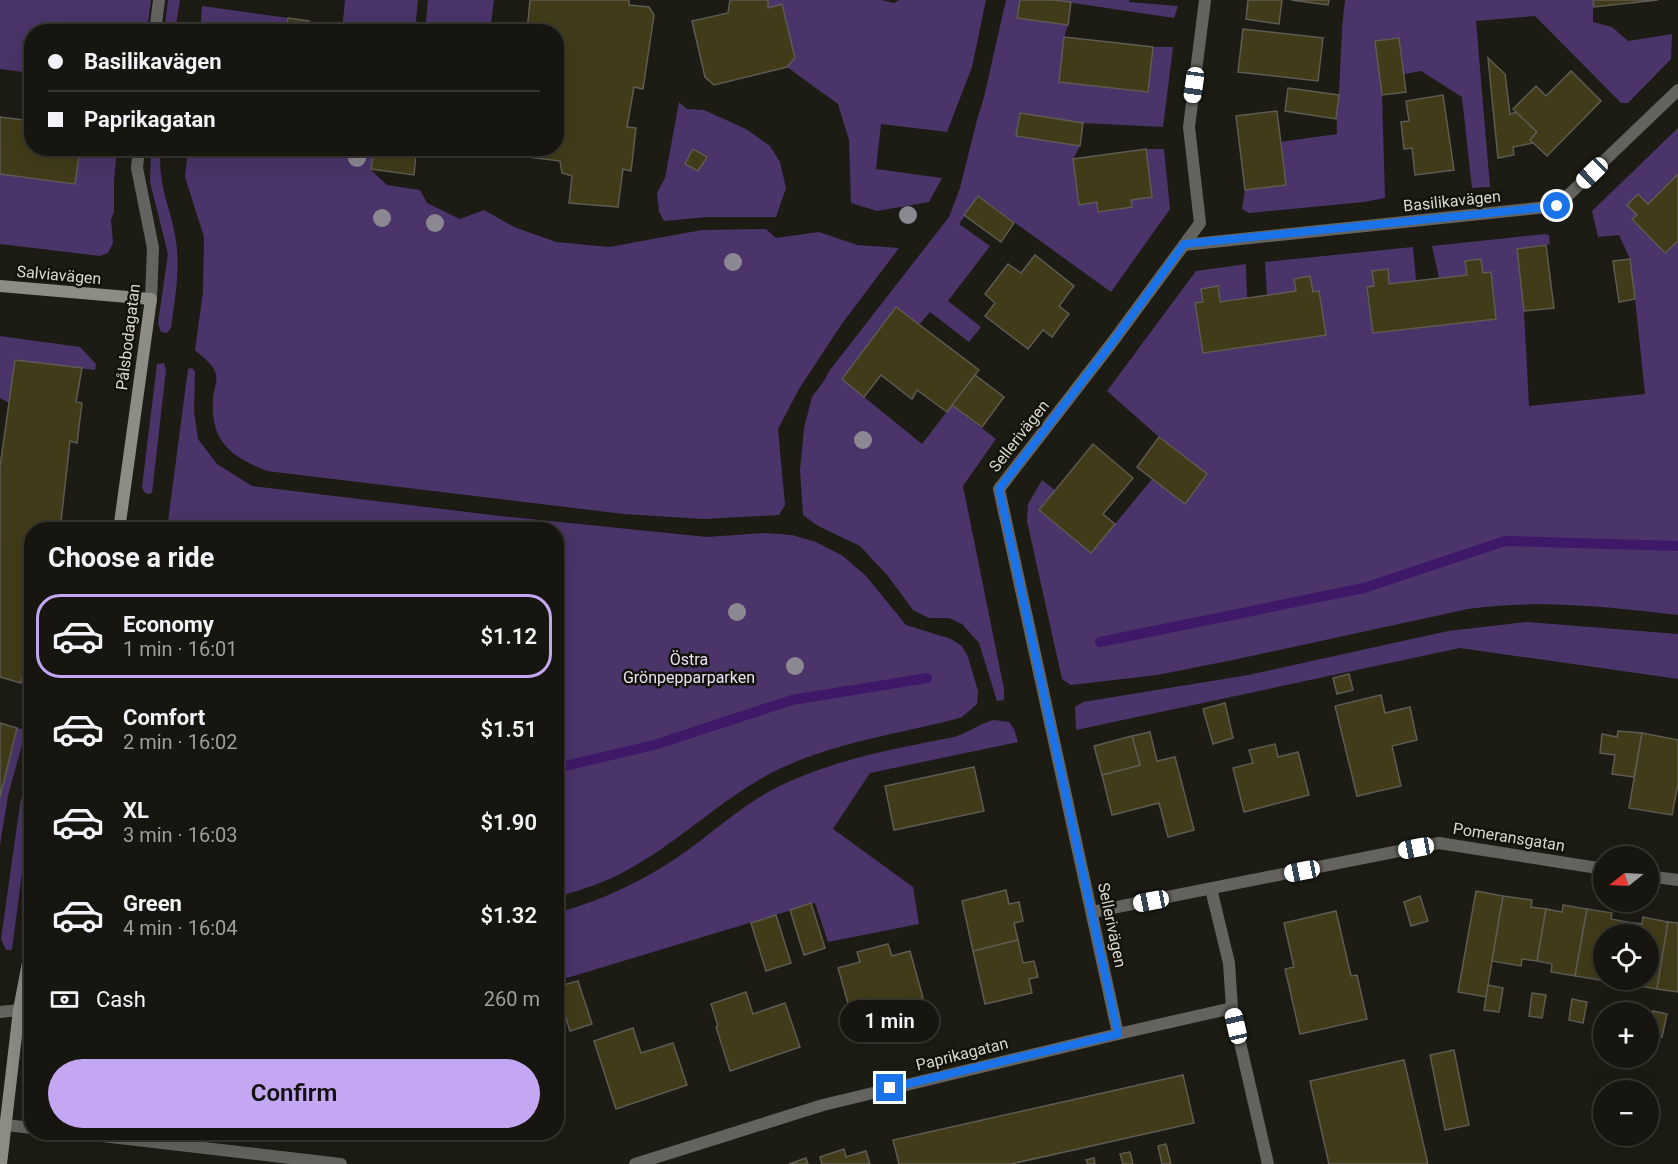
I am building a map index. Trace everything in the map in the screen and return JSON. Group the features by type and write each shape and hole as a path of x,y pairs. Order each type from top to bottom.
{"street":[{"path":"156,24 159,0"},
{"name":"Sellerivägen","path":"1118,1034 999,489 1111,344 1200,223 1189,127 1205,0"},
{"name":"Basilikavägen","path":"1184,244 1557,206 1678,90"},
{"name":"Pålsbodagatan","path":"120,522 150,299 153,248 137,168 139,156"},
{"name":"Salviavägen","path":"0,286 150,299"},
{"name":"Pomeransgatan","path":"1092,912 1439,843 1593,867"},
{"path":"1659,877 1678,880"},
{"path":"1211,889 1229,963 1232,1008 1268,1164"},
{"path":"1,1164 24,984"},
{"name":"Paprikagatan","path":"635,1164 823,1105 1232,1008"},
{"path":"0,1012 19,1011"},
{"path":"6,1125 24,1127"},
{"path":"136,1140 341,1164"}],"green space":[{"path":"0,0 151,0 148,24 24,24 24,72 0,69"},
{"path":"168,0 180,0 176,24 165,24"},
{"path":"345,0 418,0 416,24 343,24"},
{"path":"428,0 494,0 491,24 426,24"},
{"path":"768,0 881,0 894,3 899,0 986,0 972,67 947,132 881,124 876,169 942,178 929,202 877,211 851,203 849,140 838,104 787,67 795,58 782,4 768,8"},
{"path":"1006,0 1020,0 1017,17 1068,25 1064,37 1059,82 1147,92 1153,47 1173,47 1163,127 1083,123 1020,113 1016,136 1080,146 1073,159 1079,204 1097,202 1098,212 1132,207 1131,200 1152,197 1146,149 1164,149 1170,209 1111,292 978,196 959,224 990,246 948,301 981,327 969,342 930,312 919,325 896,308 842,379 922,444 952,405 996,439 963,486 1004,689 1004,700 997,701 979,643 962,624 949,618 929,618 913,610 888,576 860,546 818,526 803,515 800,470 804,428 812,397 830,370 949,217 960,188 984,97"},
{"path":"1053,0 1129,0 1129,2 1178,6 1174,18"},
{"path":"1345,0 1593,0 1593,22 1612,27 1628,41 1672,34 1671,59 1628,103 1621,103 1535,16 1476,21 1490,187 1472,188 1462,97 1421,71 1404,74 1399,38 1375,41 1382,95 1385,198 1249,213 1242,209 1245,190 1285,185 1280,142 1337,134"},
{"path":"202,6 288,18 287,24 201,24"},
{"path":"679,102 687,109 704,110 746,129 770,146 780,162 786,188 776,217 707,217 664,221 659,212 657,193 665,178"},
{"path":"1678,128 1678,174 1648,204 1638,194 1627,205 1637,215 1632,220 1665,253 1678,241 1678,615 1573,605 1494,606 1468,609 1157,675 1071,685 1062,679 1027,521 1028,504 1042,480 1055,490 1039,510 1091,553 1152,479 1185,503 1207,475 1107,391 1196,271 1246,264 1247,298 1220,302 1218,286 1201,289 1203,302 1195,304 1203,353 1326,335 1319,291 1313,292 1310,277 1294,279 1296,291 1267,295 1265,262 1413,247 1416,281 1389,284 1388,269 1372,271 1374,286 1367,287 1374,333 1496,319 1491,273 1483,273 1481,259 1465,261 1467,275 1439,278 1432,246 1549,235 1550,244 1517,249 1524,311 1529,406 1645,394 1630,259 1619,235 1598,237 1592,211"},
{"path":"79,156 116,156 114,212 111,220 113,243 108,253 100,256 0,244 0,174 75,184"},
{"path":"151,156 160,156 162,183 177,247 176,294 171,328 167,333 161,332 158,323 168,254 150,182"},
{"path":"187,156 373,156 371,170 387,185 420,190 427,203 460,219 484,210 514,227 556,242 609,247 702,230 766,229 776,238 819,232 857,245 899,248 841,325 799,389 778,429 785,505 779,515 703,519 624,514 267,471 233,453 219,436 215,425 213,395 216,381 215,371 195,350 203,292 204,237 185,177"},
{"path":"0,336 80,347 96,364 95,370 15,360 9,403 0,398"},
{"path":"164,363 166,370 152,493 148,494 142,487 157,364"},
{"name":"Östra Grönpepparparken","path":"192,368 195,372 194,412 198,439 217,464 252,486 559,522 168,522 188,369"},
{"name":"Östra Grönpepparparken","path":"564,522 707,537 765,533 792,535 816,542 843,556 866,576 906,625 951,639 962,646 968,657 978,691 977,704 962,717 838,747 794,762 754,783 648,858 621,874 564,895"},
{"path":"1527,622 1678,634 1678,679 1460,648 1076,730 1075,707 1083,702 1248,675 1448,631"},
{"path":"994,720 1009,722 1018,742 870,773 833,829 913,887 919,924 828,942 815,903 564,979 564,911 607,895 654,872 684,853 748,805 791,781 860,757 954,737"},
{"path":"17,728 24,730 24,737 8,796 0,845 0,797"},
{"path":"24,788 24,857 12,950 6,950 1,939"}],"building":[{"path":"530,0 629,0 629,5 649,7 654,15 643,89 634,87 627,127 636,128 631,171 623,169 618,207 569,203 572,176 562,173 560,161 520,156 564,156 564,24 528,24"},
{"path":"730,0 768,0 768,8 782,4 795,58 787,67 714,85 705,77 692,21 728,13"},
{"path":"1020,0 1071,2 1068,25 1017,18"},
{"path":"1248,0 1282,0 1279,24 1246,19"},
{"path":"1291,0 1329,0 1328,5"},
{"path":"1593,0 1658,0 1594,7"},
{"path":"288,18 309,21 308,24 287,24"},
{"path":"1243,29 1323,38 1318,81 1238,72"},
{"path":"1064,37 1153,47 1148,92 1059,82"},
{"path":"1399,38 1406,92 1382,95 1375,41"},
{"path":"1488,58 1505,74 1510,114 1517,112 1537,132 1530,140 1533,143 1513,147 1514,155 1498,158"},
{"path":"1571,71 1601,101 1547,156 1530,140 1537,132 1513,109 1536,86 1546,96"},
{"path":"1288,88 1339,95 1336,119 1285,111"},
{"path":"1443,95 1454,170 1415,175 1412,148 1404,149 1401,122 1409,121 1406,101"},
{"path":"1277,111 1286,185 1245,190 1236,116"},
{"path":"1020,113 1083,123 1080,146 1016,136"},
{"path":"0,117 24,120 24,156 79,156 75,184 0,174"},
{"path":"693,149 707,157 698,171 685,164"},
{"path":"1146,149 1152,197 1131,200 1132,207 1098,212 1097,202 1079,205 1073,159"},
{"path":"373,156 416,156 414,175 371,169"},
{"path":"1678,174 1678,241 1665,253 1632,219 1637,215 1627,205 1638,194 1648,204"},
{"path":"978,196 1014,223 1001,242 964,215"},
{"path":"1546,245 1554,308 1524,311 1517,249"},
{"path":"1035,255 1074,286 1059,306 1069,314 1052,337 1043,330 1028,349 985,316 995,303 985,294 1008,264 1021,273"},
{"path":"1481,259 1483,273 1491,272 1496,319 1373,333 1367,287 1374,286 1372,271 1388,269 1389,284 1467,275 1465,261"},
{"path":"1630,259 1635,299 1619,302 1613,261"},
{"path":"1310,276 1313,292 1319,291 1326,335 1203,353 1195,303 1203,302 1201,289 1218,286 1220,302 1296,291 1294,279"},
{"path":"896,307 979,370 947,412 917,390 912,399 881,375 864,397 842,379"},
{"path":"15,360 82,368 76,402 82,403 77,443 70,441 61,522 24,522 24,670 21,683 0,677 0,467"},
{"path":"975,375 1004,397 982,427 952,405"},
{"path":"1159,437 1207,474 1185,504 1137,467"},
{"path":"1093,444 1133,478 1103,514 1115,524 1091,553 1039,510"},
{"path":"1349,674 1353,690 1337,694 1333,678"},
{"path":"1381,695 1385,713 1410,707 1417,740 1392,746 1401,786 1357,796 1335,706"},
{"path":"1225,703 1233,738 1213,744 1203,709"},
{"path":"0,723 17,728 0,797"},
{"path":"1618,731 1642,733 1634,777 1612,774 1615,755 1600,753 1602,734 1617,737"},
{"path":"1150,732 1157,761 1175,757 1194,830 1168,837 1159,803 1112,815 1102,775 1140,765 1132,736"},
{"path":"1642,733 1678,740 1678,784 1672,815 1629,808"},
{"path":"1132,736 1140,765 1102,775 1094,746"},
{"path":"1275,744 1278,757 1298,752 1309,795 1244,812 1233,768 1253,763 1249,750"},
{"path":"974,767 984,811 894,830 885,786"},
{"path":"1006,890 1009,904 1019,902 1023,921 1014,923 1018,940 973,951 962,901"},
{"path":"1476,891 1503,896 1486,997 1458,992"},
{"path":"1420,896 1428,921 1411,926 1404,902"},
{"path":"1503,896 1532,900 1531,907 1546,909 1537,961 1522,959 1521,966 1492,961"},
{"path":"811,903 825,948 804,955 790,910"},
{"path":"1563,905 1587,909 1575,976 1551,972 1552,964 1537,961 1546,909 1562,912"},
{"path":"1587,909 1593,910 1593,912 1612,913 1611,919 1627,922 1627,924 1593,924 1593,979 1575,976"},
{"path":"1336,911 1351,976 1357,975 1367,1019 1300,1034 1285,969 1294,967 1284,923"},
{"path":"776,915 791,963 766,971 751,923"},
{"path":"1643,917 1668,922 1659,977 1659,924 1642,924"},
{"path":"1668,922 1678,923 1678,992 1659,989"},
{"path":"1018,940 1023,963 1034,961 1038,977 1029,979 1032,993 985,1004 973,951"},
{"path":"888,944 892,956 910,951 923,998 899,1004 902,1015 875,1022 872,1009 851,1014 838,968 860,962 857,952"},
{"path":"578,981 592,1024 570,1031 564,1012 564,985"},
{"path":"1488,985 1503,988 1499,1012 1484,1010"},
{"path":"746,992 753,1014 785,1003 800,1047 730,1071 711,1004"},
{"path":"1532,993 1546,995 1542,1018 1529,1016"},
{"path":"1572,999 1587,1002 1583,1023 1569,1020"},
{"path":"1659,1012 1667,1014 1662,1037 1659,1036"},
{"path":"633,1028 641,1053 673,1043 687,1085 616,1109 594,1041"},
{"path":"1454,1050 1469,1125 1445,1130 1430,1055"},
{"path":"1404,1060 1428,1164 1329,1164 1310,1081"},
{"path":"1183,1075 1194,1123 1011,1164 899,1164 893,1140"},
{"path":"1166,1144 1171,1164 1162,1164 1158,1146"},
{"path":"844,1149 846,1157 866,1151 870,1164 822,1164 820,1157"},
{"path":"1130,1152 1133,1164 1123,1164 1120,1154"},
{"path":"806,1158 808,1164 789,1164"},
{"path":"1094,1158 1095,1164 1088,1164 1086,1160"}],"waterway":[{"path":"1100,642 1364,588 1505,541 1678,546"},
{"path":"564,766 654,745 792,700 927,678"}],"route":[{"path":"890,1088 1118,1034 999,489 1111,344 1184,244 1557,206"}]}
